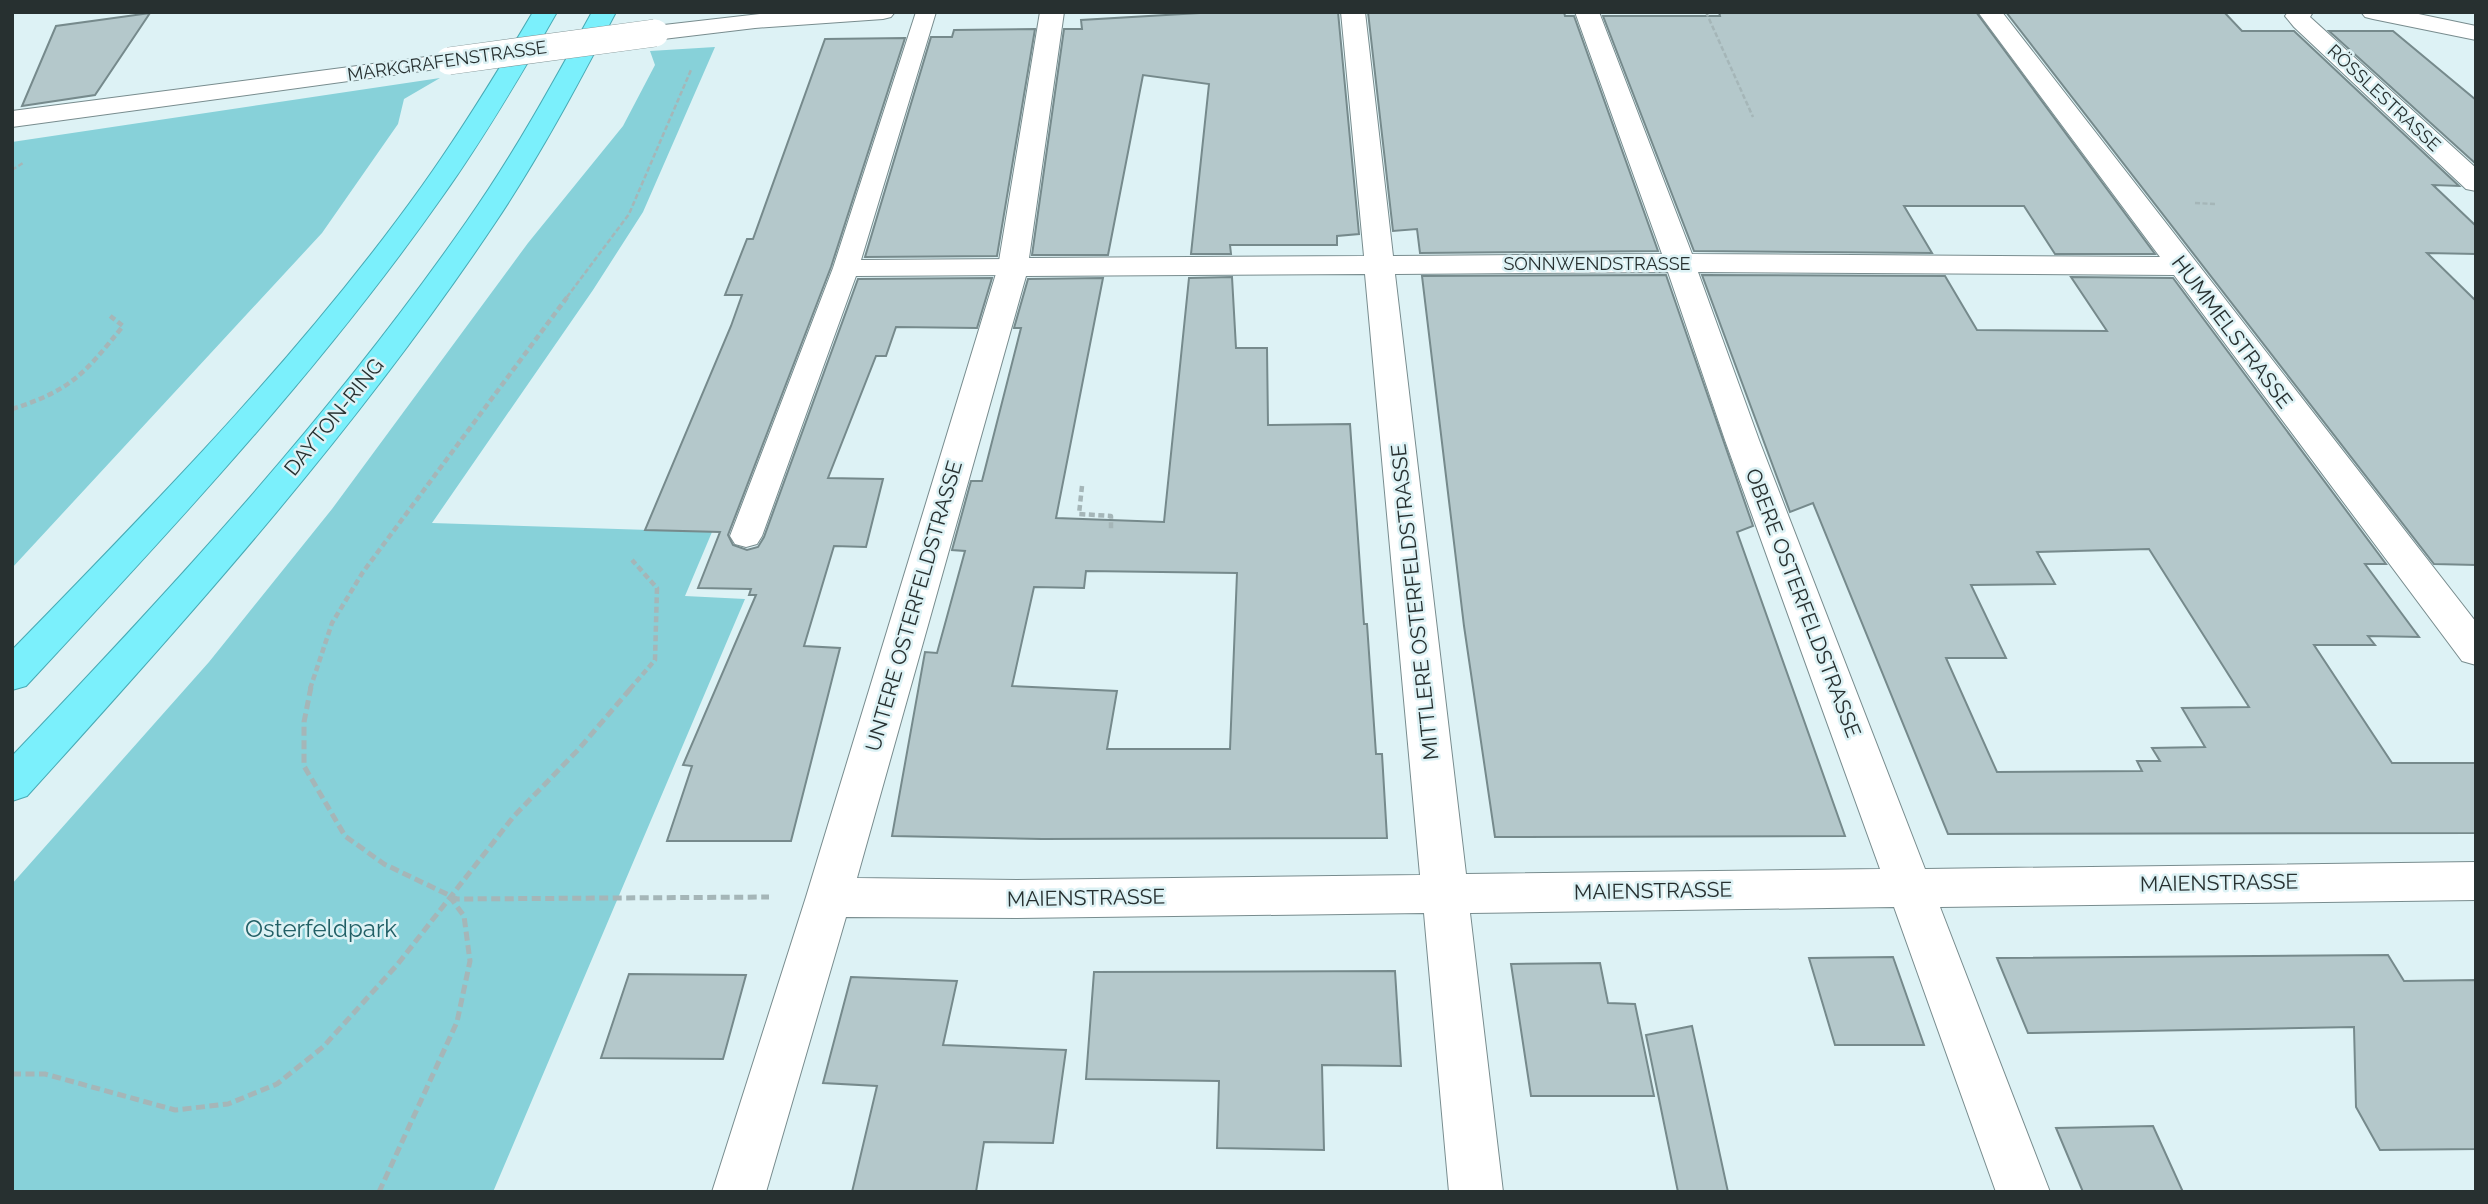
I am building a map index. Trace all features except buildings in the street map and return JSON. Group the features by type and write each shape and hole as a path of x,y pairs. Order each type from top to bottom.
{"highway":[{"path":"514,68 529,12"},
{"path":"12,675 128,554 338,315 408,226 514,68 545,12"},
{"name":"DAYTON-RING","path":"12,784 206,571 414,318 479,227 533,142 578,66 604,12"}],"street":[{"name":"MARKGRAFENSTRASSE","path":"12,120 655,33 729,20 883,12"},
{"name":"UNTERE OSTERFELDSTRASSE","path":"739,1192 829,897 1013,267 1052,12"},
{"name":"MITTLERE OSTERFELDSTRASSE","path":"1353,12 1476,1192"},
{"name":"OBERE OSTERFELDSTRASSE","path":"1587,12 1681,264 1746,453 2023,1192"},
{"name":"HUMMELSTRASSE","path":"1990,12 2180,266 2476,651"},
{"name":"RÖSSLESTRASSE","path":"2301,12 2297,16 2302,22 2476,183"},
{"path":"2374,12 2476,33"},
{"name":"SONNWENDSTRASSE","path":"1013,267 1378,264 2180,266"},
{"name":"MAIENSTRASSE","path":"829,897 1017,899 2476,881"}],"lane":[{"path":"746,536 846,268 926,12"},
{"path":"846,268 1013,267"}],"path":[{"path":"1706,12 1753,117"},
{"path":"729,20 628,214 363,572 332,623 312,680 304,722 304,766 345,836 384,864 457,900 829,897"},
{"path":"12,409 44,398 83,376 123,326 109,315"},
{"path":"1082,486 1079,514 1111,516 1111,530"},
{"path":"12,1074 45,1074 175,1110 228,1104 277,1084 323,1047 397,965 514,816 578,750 656,660 657,588 632,560"},
{"path":"379,1192 457,1022 470,961 464,916 450,896"}],"green space":[{"name":"Osterfeldpark","path":"715,47 643,212 593,290 432,523 712,532 685,596 745,599 493,1192 12,1192 12,884 209,662 332,509 528,243 623,126 655,65 650,51"},
{"path":"440,78 404,99 398,124 322,233 12,568 12,142"}]}
